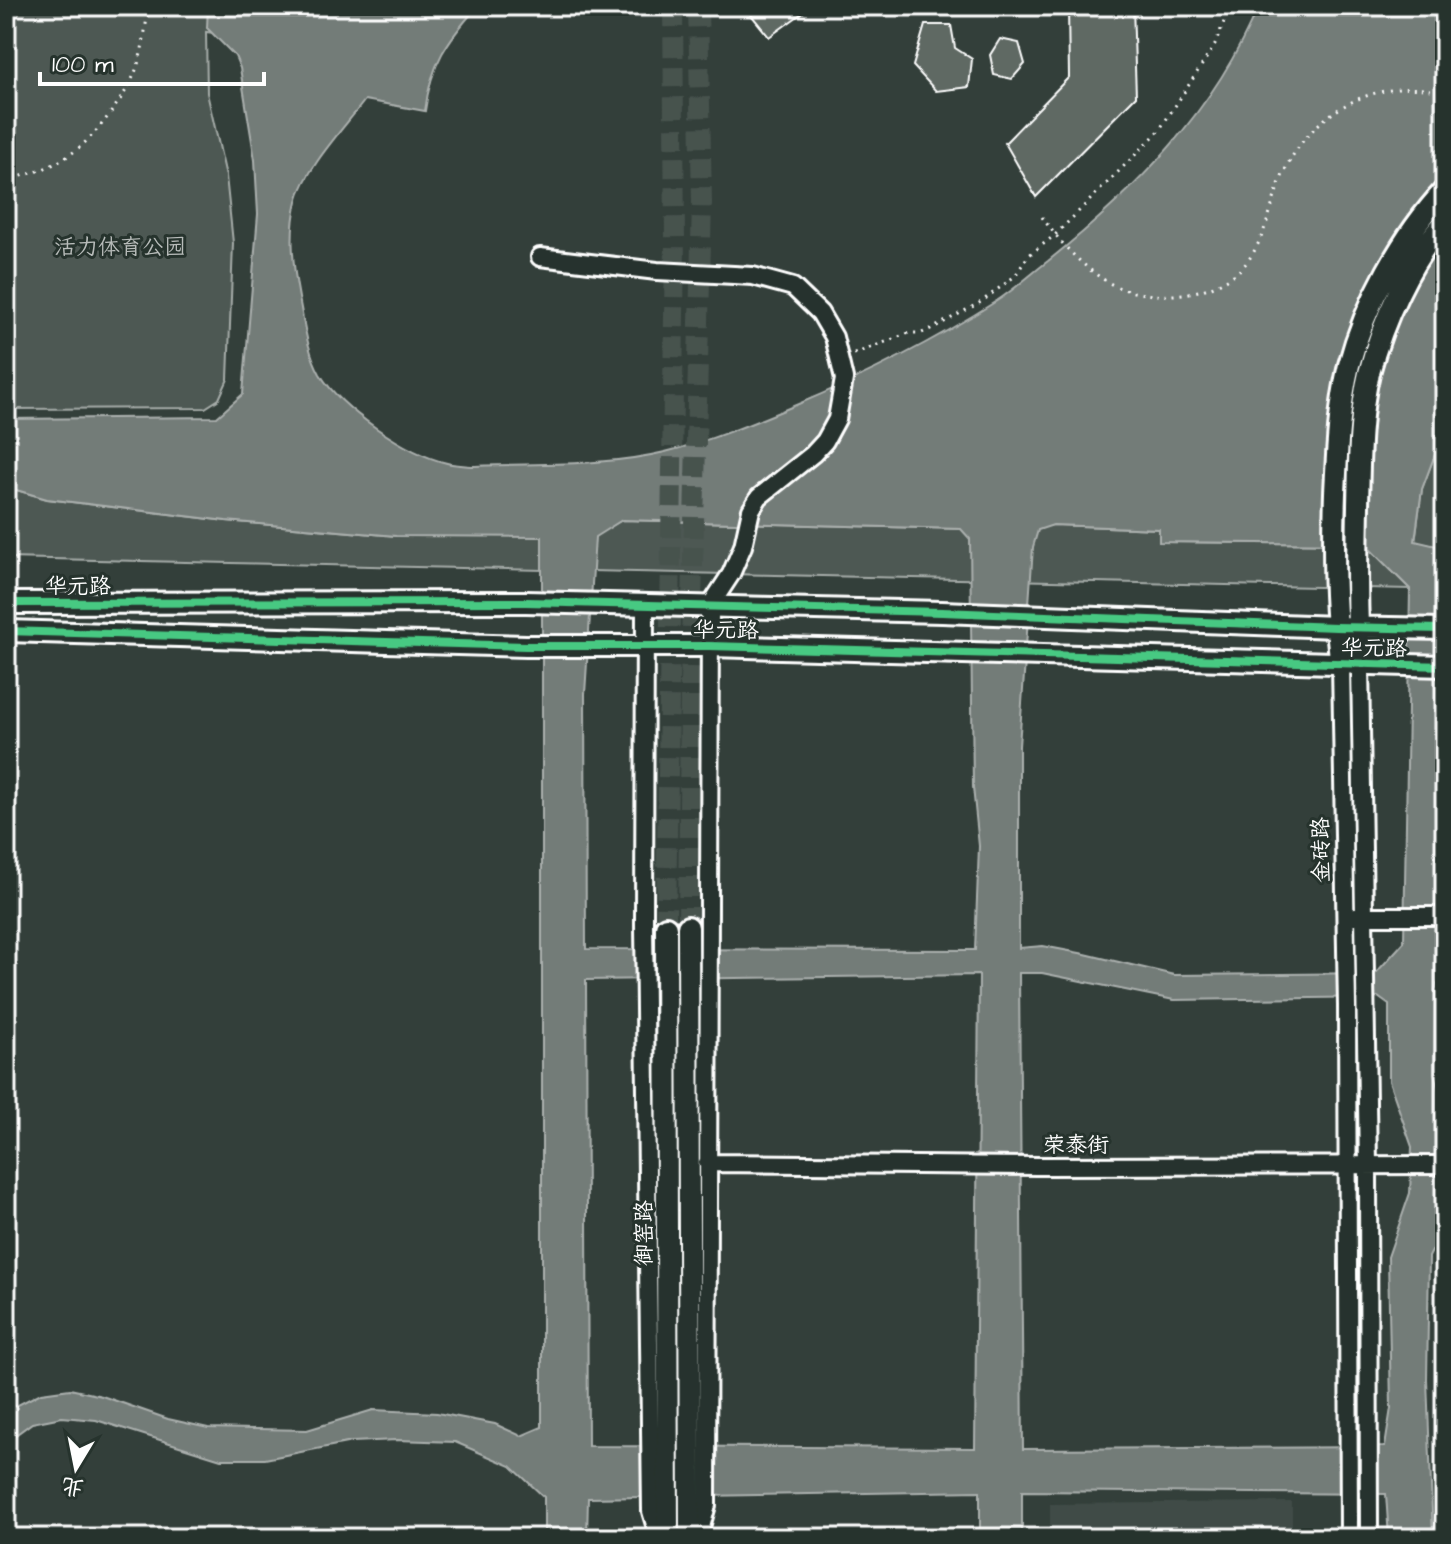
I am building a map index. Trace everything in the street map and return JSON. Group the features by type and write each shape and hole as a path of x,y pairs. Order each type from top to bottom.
{"main road":[{"name":"金砖路","path":"1350,664 1347,628 1333,559 1338,439 1350,365 1379,285 1421,216 1445,190"},
{"name":"金砖路","path":"1347,628 1357,570 1359,455 1369,374 1391,310 1431,236 1445,222"},
{"name":"华元路","path":"6,603 526,602 1445,629"},
{"name":"华元路","path":"6,631 1445,666"},
{"name":"御窑路","path":"666,927 659,1508 668,1538"},
{"name":"御窑路","path":"688,927 698,1436 698,1505 690,1538"}],"street":[{"path":"540,257 657,271 753,276 793,287 820,313 834,337 844,379 837,419 825,441 759,497 751,510 743,546 731,574 710,606 707,1163 698,1436"},
{"path":"645,605 644,924 650,1434 659,1508 659,1538"},
{"name":"金砖路","path":"1350,664 1345,960 1355,1006 1368,1165 1369,1538"},
{"name":"金砖路","path":"1349,1538 1347,1167 1355,1006 1363,962 1364,917 1350,664"},
{"path":"1345,916 1445,916"},
{"name":"荣泰街","path":"707,1163 1445,1165"},
{"path":"698,1505 698,1538"}],"path":[{"path":"6,180 55,164 72,155 90,139 131,83 143,46 149,6"},
{"path":"839,360 909,333 922,333 981,302 1015,276 1028,256 1055,235 1158,132 1215,45 1230,6"},
{"path":"1042,217 1074,256 1109,283 1156,293 1199,293 1231,277 1244,266 1268,222 1286,167 1310,131 1331,113 1353,100 1394,89 1445,93"}],"shaded area":[{"path":"208,6 478,6 442,54 431,79 425,111 365,100 308,175 297,201 293,237 295,274 306,336 320,374 330,388 376,428 413,450 450,464 471,466 593,462 665,452 731,431 847,382 923,345 1002,297 1111,207 1170,147 1196,114 1220,80 1258,6 1445,6 1445,407 1440,416 1445,417 1445,428 1422,489 1415,541 1445,548 1445,963 1435,990 1434,1073 1445,1113 1445,1226 1429,1257 1427,1379 1433,1538 1389,1538 1386,1494 1022,1491 1022,1538 980,1538 980,1491 588,1498 587,1538 544,1538 544,1497 511,1466 455,1442 352,1442 265,1459 221,1459 96,1420 62,1417 32,1423 6,1442 6,1411 41,1393 70,1389 208,1428 307,1430 373,1410 437,1413 495,1424 521,1436 542,1427 542,537 396,536 226,521 47,499 6,487 6,419 217,417 243,394 258,214 255,160 240,68 235,56 207,28","holes":["622,520 961,529 970,539 973,787 979,846 975,950 586,949 585,694 595,537","1053,525 1159,529 1159,542 1365,544 1410,589 1404,942 1376,973 1174,975 1043,946 1019,948 1019,746 1033,547 1038,530","1019,973 1042,973 1174,1000 1378,997 1389,1005 1389,1081 1412,1147 1410,1193 1388,1257 1391,1408 1385,1447 1023,1449","979,975 975,1448 588,1446 586,980"]},
{"path":"1292,1502 1292,1538 1050,1538 1050,1504"}],"green space":[{"name":"活力体育公园","path":"6,6 273,6 239,36 206,32 207,93 226,176 233,243 228,379 219,399 205,408 6,409"},
{"path":"1445,428 1445,548 1415,542 1422,489"},
{"path":"6,487 47,499 226,521 396,536 594,536 622,520 962,529 1053,525 1159,529 1160,542 1365,544 1410,589 6,558"}],"building":[{"path":"744,6 812,6 769,37"},
{"path":"1068,6 1133,6 1136,96 1036,197 1005,143 1069,77"},
{"path":"925,25 951,25 955,48 972,59 969,87 936,91 913,66"},
{"path":"1000,39 1019,43 1025,64 1012,79 994,75 990,55"}],"tunnel":[{"path":"666,927 675,239 673,6"},
{"path":"688,927 690,683 702,202 698,6"}],"cycle path":[{"path":"6,603 526,602 1445,629"},
{"path":"6,631 1445,666"}]}
